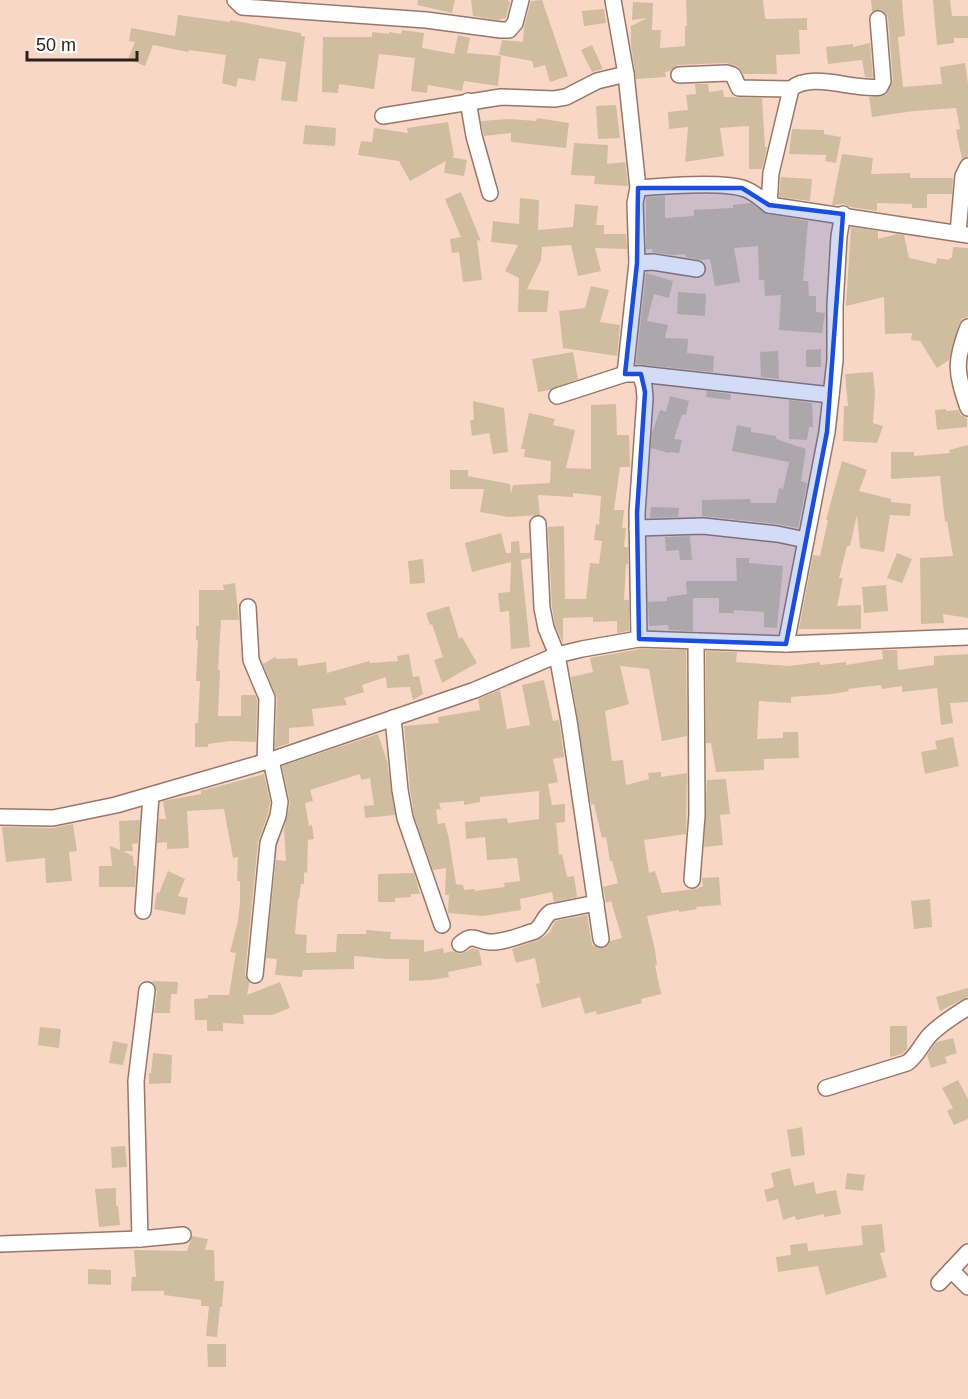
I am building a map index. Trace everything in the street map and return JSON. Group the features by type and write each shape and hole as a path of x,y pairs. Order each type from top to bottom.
{"street":[{"path":"235,0 242,7 426,20 509,30 515,23 521,0"},
{"path":"613,0 626,74 638,188 635,203 637,262 632,374 644,386 645,398 637,528 639,639"},
{"path":"679,75 733,75 739,87 791,89 797,85 822,82 880,87 883,81 878,19"},
{"path":"382,116 501,97 554,99 566,97 597,81 626,74"},
{"path":"769,205 771,173 791,89"},
{"path":"468,101 474,136 490,193"},
{"path":"638,188 705,185 742,188 752,192 769,205 843,214 963,234 963,176 968,166"},
{"path":"786,644 831,395 835,360 838,248 843,214"},
{"path":"637,262 653,262 697,269"},
{"path":"968,327 958,352 957,368 968,408"},
{"path":"557,396 632,374 831,395"},
{"path":"538,524 540,594 546,628 557,656 569,721 601,939"},
{"path":"637,528 703,526 777,534 806,540"},
{"path":"248,607 251,660 267,698 268,761 280,802 278,816 268,843 255,975"},
{"path":"0,817 53,818 151,795 268,761 475,690 557,656 582,649 639,639 786,644 968,635"},
{"path":"692,880 698,815 696,641"},
{"path":"393,718 405,818 442,925"},
{"path":"143,911 151,795"},
{"path":"460,944 467,938 474,937 492,942 535,932 540,928 546,915 551,912 596,903"},
{"path":"140,1239 136,1081 147,990"},
{"path":"826,1088 907,1063 914,1058 927,1038 968,1007"},
{"path":"0,1244 140,1239 183,1235"},
{"path":"939,1283 968,1252"},
{"path":"951,1270 968,1287"}],"highlighted area":[{"path":"638,188 742,188 769,205 843,214 827,432 786,644 639,639 637,513 645,392 641,374 625,374 637,263"}],"building":[{"path":"418,0 455,0 452,13 417,5"},
{"path":"471,0 508,0 510,2 506,18 498,20 473,16"},
{"path":"542,0 568,76 550,82 545,65 534,68 532,61 499,55 502,40 523,42 524,27 531,1"},
{"path":"686,0 763,0 767,19 807,18 807,30 799,30 800,54 776,55 777,74 743,74 739,67 727,63 678,65 665,72 666,77 636,79 631,26 647,18 632,20 633,2 653,3 652,30 661,30 660,48 685,46"},
{"path":"871,0 902,0 905,36 898,37 903,87 942,84 940,67 965,63 968,84 968,156 962,159 956,130 960,129 956,108 872,117 869,97 886,95 893,80 888,18 882,10 872,12"},
{"path":"933,0 950,0 952,16 968,16 968,38 954,38 954,43 937,45"},
{"path":"604,9 606,23 584,26 582,11"},
{"path":"178,15 230,22 230,20 301,33 301,36 305,36 297,102 281,100 286,62 259,58 255,81 238,78 236,87 222,83 226,55 189,50 188,52 153,45 145,66 128,59 135,42 129,41 131,28 175,36"},
{"path":"402,30 424,33 422,48 454,54 458,35 470,38 467,53 501,56 498,86 464,81 462,91 428,85 427,93 411,91 415,58 379,54 374,89 339,84 338,93 322,92 323,37 372,37 372,32 401,34"},
{"path":"870,43 873,78 865,77 862,60 828,64 826,47 853,44 853,47"},
{"path":"592,45 603,69 592,72 581,50"},
{"path":"695,84 708,84 709,92 723,90 724,97 762,98 765,147 767,147 762,169 749,169 749,126 720,128 724,156 685,162 688,127 669,129 668,112 688,110 686,95 696,94"},
{"path":"616,105 620,138 598,139 596,106"},
{"path":"537,118 569,123 566,148 511,142 511,133 484,136 481,121 509,119 536,121"},
{"path":"448,122 454,156 451,157 467,160 464,176 444,173 446,161 410,181 399,161 358,155 361,141 372,142 374,128 408,133 407,128"},
{"path":"305,125 336,128 335,146 303,144"},
{"path":"792,129 824,130 824,134 841,137 836,163 825,161 826,155 789,154"},
{"path":"574,143 608,145 607,164 625,162 628,186 594,184 595,176 571,175"},
{"path":"842,154 873,158 871,174 910,173 910,178 953,178 952,194 927,194 927,208 912,208 912,204 877,203 877,211 844,204 832,205"},
{"path":"781,177 812,179 810,201 779,197"},
{"path":"461,192 481,241 477,240 482,280 463,282 459,252 452,253 450,239 461,237 445,199"},
{"path":"665,196 665,218 694,216 694,210 733,208 733,205 751,203 767,214 808,221 803,281 808,281 809,296 816,296 816,312 825,313 822,333 779,330 781,295 765,296 764,280 759,280 758,246 734,248 740,282 715,286 710,259 701,260 686,257 685,254 672,255 646,249 646,197"},
{"path":"520,198 539,200 538,230 573,227 575,204 598,206 596,225 604,225 604,234 626,234 627,249 595,248 601,271 578,276 571,245 542,247 541,260 527,289 549,291 547,312 518,312 519,278 505,271 518,245 491,242 493,221 519,224"},
{"path":"851,227 878,231 878,239 897,234 904,235 909,258 936,264 937,258 949,260 952,258 953,247 968,248 968,317 962,319 959,324 949,360 937,368 920,341 911,340 912,333 885,334 884,297 846,306"},
{"path":"646,273 673,281 669,298 654,294 647,321 668,325 665,338 688,339 687,353 714,356 713,372 636,364"},
{"path":"591,286 609,290 600,322 620,325 617,356 563,348 559,311 585,308"},
{"path":"678,292 706,294 705,316 677,314"},
{"path":"821,349 821,367 806,367 806,350"},
{"path":"778,351 779,379 761,377 760,352"},
{"path":"573,352 578,379 550,390 538,392 532,359"},
{"path":"873,372 875,393 873,423 883,426 877,443 843,441 844,406 848,406 845,374"},
{"path":"707,391 731,394 730,400 706,397"},
{"path":"670,396 689,401 686,415 682,414 674,439 682,440 679,453 651,448 652,433 660,410 666,412"},
{"path":"789,400 812,403 813,427 809,427 807,440 789,439"},
{"path":"473,401 504,408 508,452 493,454 489,433 472,436 470,420 474,420"},
{"path":"616,404 617,435 629,435 630,467 620,467 614,510 624,510 622,528 626,528 624,547 628,547 628,564 626,564 624,600 629,600 629,631 617,633 617,621 593,622 593,617 563,618 563,643 555,625 552,607 548,527 564,526 565,599 586,599 590,563 599,564 602,541 594,540 596,524 599,525 601,496 573,493 573,497 538,495 540,515 508,517 480,512 484,489 450,489 450,470 468,470 468,476 510,484 511,494 513,485 550,483 551,461 524,457 525,449 521,449 529,413 555,419 553,425 575,430 566,468 591,469 591,405"},
{"path":"946,409 946,411 958,410 967,418 967,427 937,430 935,410"},
{"path":"737,425 751,428 751,432 776,436 776,439 806,449 801,481 807,483 798,528 702,516 702,500 750,499 751,503 776,503 779,488 783,489 789,462 732,451"},
{"path":"968,445 968,618 943,614 944,623 921,624 920,558 953,556 947,521 945,522 940,476 891,479 891,452 914,452 914,456 950,453 949,450"},
{"path":"842,461 867,470 859,491 891,499 891,502 911,504 910,516 890,515 884,552 860,548 857,515 839,578 843,578 837,606 861,605 861,629 799,629 813,555 820,556 828,520 826,520"},
{"path":"651,507 679,508 678,517 650,518"},
{"path":"501,533 506,553 511,553 511,542 519,541 520,553 530,553 530,558 521,560 530,647 511,649 509,611 500,612 498,593 510,592 511,562 472,572 465,543"},
{"path":"690,536 692,560 680,560 679,550 666,551 665,537"},
{"path":"897,553 912,559 902,583 887,578"},
{"path":"736,558 749,558 749,563 783,566 777,628 764,627 764,612 734,610 734,613 719,613 719,598 693,598 693,631 669,630 668,625 649,626 648,602 667,601 667,597 687,594 686,581 737,581"},
{"path":"423,559 425,583 410,584 408,561"},
{"path":"235,583 239,620 221,620 218,716 241,716 241,695 255,695 257,700 256,742 230,741 208,744 208,747 195,747 195,723 198,723 200,681 196,681 198,640 196,640 196,626 199,626 199,590 224,590 223,585"},
{"path":"886,585 888,611 864,613 862,587"},
{"path":"449,606 459,639 462,637 477,663 442,683 434,660 443,657 426,613"},
{"path":"640,649 686,650 687,736 662,741 649,669 620,666 629,704 605,711 612,761 623,760 626,785 649,779 648,773 661,772 661,777 687,773 686,834 644,840 649,873 655,871 662,893 696,889 703,886 702,878 719,877 721,905 647,916 655,950 657,965 655,965 661,994 641,999 642,1003 597,1015 596,1011 585,1014 580,997 542,1008 536,984 540,983 535,958 516,963 512,949 541,939 550,932 555,921 587,915 592,945 603,948 610,941 622,938 611,901 606,903 603,887 618,883 612,861 610,861 606,837 602,838 594,804 591,805 571,677 593,672 590,658"},
{"path":"882,650 897,650 898,670 934,665 934,656 968,654 968,702 950,703 953,723 941,725 937,688 902,692 902,686 882,689 881,685 848,689 849,691 832,694 791,697 791,703 759,701 757,739 783,738 783,732 798,732 799,758 764,759 764,770 716,772 711,743 706,743 706,651 737,652 736,662 789,666 820,662 820,665 846,662 846,665 883,659"},
{"path":"409,654 413,677 419,676 423,694 413,700 410,687 387,688 386,677 362,685 364,692 344,698 347,705 312,709 314,726 289,728 289,743 275,748 277,698 263,664 275,657 277,659 297,658 298,666 326,662 327,673 369,661 370,663 398,661 397,656"},
{"path":"544,680 553,721 559,720 564,757 553,759 558,782 548,784 552,805 565,804 565,822 556,823 559,855 562,854 567,877 574,876 577,897 554,902 552,892 520,899 521,910 483,916 448,913 449,895 445,895 446,868 433,870 414,816 404,726 439,723 438,717 480,710 478,699 500,690 507,729 530,725 522,685","holes":["539,791 539,819 508,823 507,818 465,822 466,839 485,837 487,860 517,858 520,881 504,883 505,887 474,891 475,889 464,890 463,885 456,884 445,823 438,824 436,810 441,809 439,803 464,801 464,805 480,802 480,797"]},
{"path":"378,734 387,761 395,815 365,818 364,806 374,805 370,778 361,780 360,774 310,790 313,801 305,803 314,839 308,840 307,873 304,872 304,884 301,884 298,899 295,934 307,935 306,953 336,952 337,934 366,934 366,930 391,932 390,939 424,940 424,952 443,948 444,953 453,951 461,954 473,948 479,950 482,965 448,972 449,977 409,981 409,959 354,956 354,969 303,970 302,977 275,975 277,959 266,958 276,860 286,861 284,829 290,803 282,766"},
{"path":"953,737 959,766 925,774 921,752 937,749 935,741"},
{"path":"264,774 270,802 258,842 245,974 249,983 247,995 280,982 290,1008 272,1015 243,1015 244,1024 223,1023 223,1031 207,1031 207,1020 195,1020 194,999 208,998 208,995 229,995 236,953 230,952 240,902 240,881 237,881 238,857 233,858 224,809 187,811 189,848 167,849 167,842 157,843 159,819 166,819 163,801 201,794 201,791"},
{"path":"726,779 730,814 720,815 723,845 704,847 707,780"},
{"path":"140,820 138,843 132,844 133,851 123,851 133,856 134,866 136,866 135,887 99,887 99,866 112,866 110,846 120,850 119,821"},
{"path":"73,824 77,851 69,852 72,881 46,883 45,858 6,862 2,827 53,828"},
{"path":"168,871 185,879 178,896 188,898 185,915 154,909 157,892 159,893"},
{"path":"414,873 420,894 395,898 395,902 378,902 378,874"},
{"path":"930,899 932,927 914,929 911,901"},
{"path":"152,981 178,982 177,994 171,994 170,1013 154,1013 157,991"},
{"path":"968,988 968,997 940,1011 936,997"},
{"path":"890,1026 907,1026 907,1049 902,1054 890,1057"},
{"path":"40,1027 61,1029 59,1048 38,1045"},
{"path":"953,1038 957,1053 945,1057 947,1063 931,1068 927,1055 934,1045"},
{"path":"113,1041 128,1044 123,1065 109,1063"},
{"path":"153,1053 172,1055 171,1083 149,1084"},
{"path":"958,1080 968,1099 968,1119 954,1125 947,1111 953,1108 942,1088"},
{"path":"802,1127 805,1155 791,1157 787,1130"},
{"path":"125,1146 127,1167 112,1168 111,1147"},
{"path":"790,1168 794,1186 814,1182 816,1194 836,1190 841,1214 824,1217 824,1214 796,1220 795,1216 783,1220 778,1199 767,1202 764,1190 774,1187 771,1173"},
{"path":"847,1173 865,1175 863,1191 845,1189"},
{"path":"116,1188 116,1206 118,1206 120,1225 99,1227 95,1189"},
{"path":"882,1224 885,1252 880,1253 887,1277 826,1295 818,1266 778,1272 776,1257 791,1255 790,1245 807,1243 808,1251 863,1245 861,1226"},
{"path":"192,1236 208,1239 205,1250 214,1250 215,1281 224,1281 217,1337 206,1336 209,1306 201,1306 201,1300 164,1295 164,1291 131,1291 132,1277 136,1277 134,1250 187,1251"},
{"path":"88,1269 111,1270 111,1285 88,1284"},
{"path":"207,1344 226,1344 226,1367 208,1367"}]}
